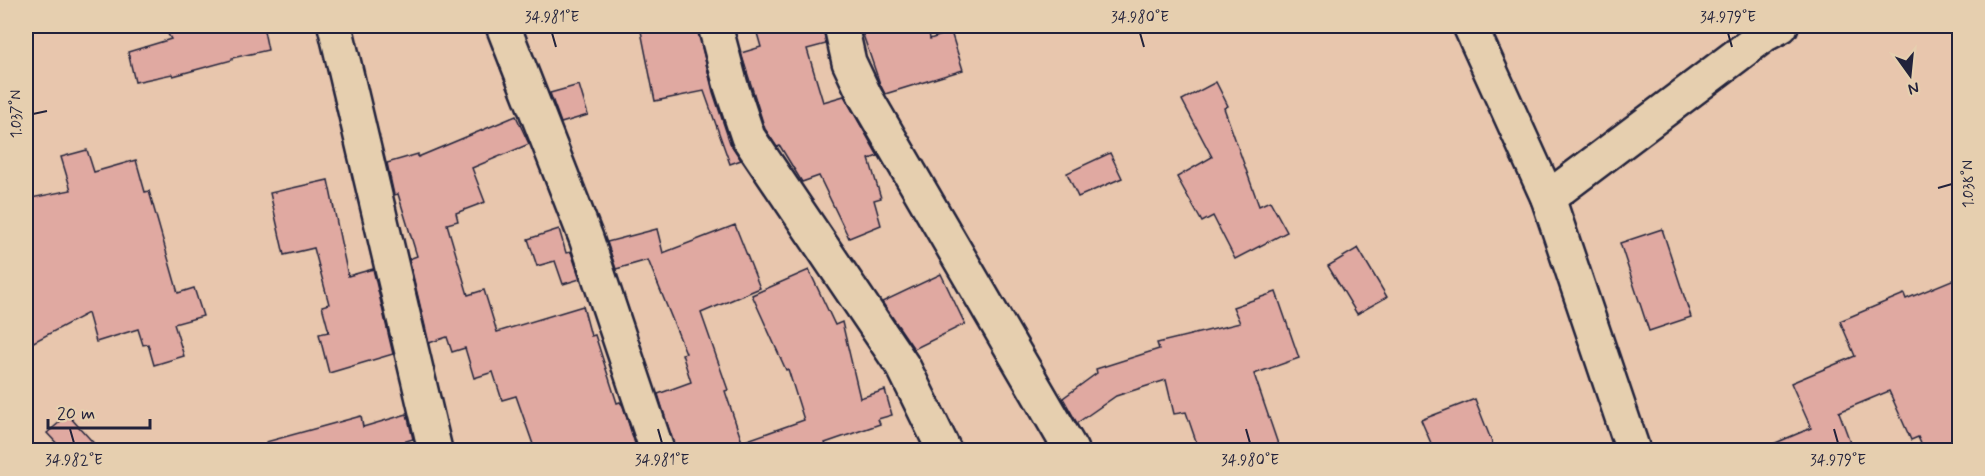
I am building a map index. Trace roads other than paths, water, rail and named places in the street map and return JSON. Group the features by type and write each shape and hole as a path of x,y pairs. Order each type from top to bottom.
{"street":[{"path":"338,26 435,450"},
{"path":"502,26 586,238 657,450"},
{"path":"716,26 731,86 748,137 904,368 944,450"},
{"path":"841,26 849,62 865,96 1071,450"},
{"path":"1470,26 1548,198 1633,450"},
{"path":"1548,198 1764,35 1781,26"}]}
